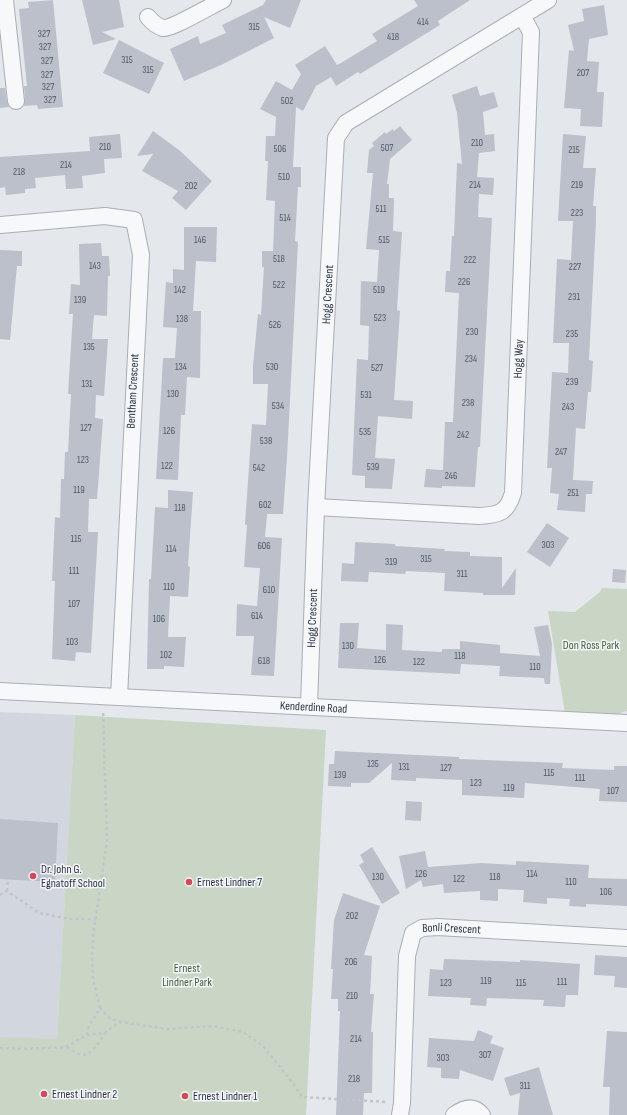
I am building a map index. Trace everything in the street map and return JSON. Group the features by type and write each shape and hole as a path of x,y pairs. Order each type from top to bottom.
{"street":[{"path":"5,0 7,66 16,102"},
{"path":"148,17 152,24 164,28 173,26 223,0"},
{"name":"Hogg Crescent","path":"309,706 316,507 336,138 346,123 548,0"},
{"name":"Hogg Way","path":"316,507 492,516 503,511 509,505 513,493 531,32 522,16"},
{"name":"Bentham Crescent","path":"0,225 105,216 134,220 141,255 124,569 119,697"},
{"name":"Kenderdine Road","path":"0,691 598,720 627,723"},
{"path":"598,720 627,711"},
{"name":"Bonli Crescent","path":"401,1109 407,956 413,933 422,928 438,927 627,938"},
{"path":"454,1115 461,1110 470,1108 478,1110 482,1115"}],"path":[{"path":"102,697 107,841 92,958 93,979 100,1008 108,1018 121,1022 167,1029 214,1026 244,1032 263,1046 295,1086 302,1098 401,1109"},
{"path":"7,891 8,879"},
{"path":"7,891 39,913 71,919 96,919"},
{"path":"0,895 7,891"},
{"path":"87,1035 89,1026 100,1008"},
{"path":"66,1047 81,1055 87,1054 94,1048 105,1033 121,1022"},
{"path":"0,1048 24,1049 66,1047 87,1035 105,1033"}],"shaded area":[{"name":"Dr. John G. Egnatoff School","path":"0,712 75,715 57,1040 0,1037"}],"green space":[{"name":"Don Ross Park","path":"602,588 627,589 627,711 598,720 566,719 548,611 575,612 600,592"},
{"name":"Ernest Lindner Park","path":"75,715 326,730 306,1115 0,1115 0,1037 57,1039"}],"building":[{"path":"53,0 63,107 38,109 37,105 24,106 24,86 27,86 19,9 29,8 28,2"},
{"path":"82,0 119,0 124,27 102,32 116,39 93,45"},
{"path":"266,0 301,0 290,28 264,17 274,38 221,65 184,81 170,49 198,36 200,44 226,33 222,25 263,5"},
{"path":"414,0 470,0 438,21 440,25 360,74 358,72 336,86 331,77 316,86 303,111 296,107 293,167 301,167 301,187 298,187 295,241 298,242 283,514 267,514 265,537 282,538 274,676 251,675 254,636 236,636 237,604 257,606 260,568 244,567 247,525 245,524 252,424 266,425 268,384 253,384 253,366 258,314 261,315 264,267 262,267 262,251 273,251 275,201 266,200 268,161 265,161 266,136 275,136 276,117 260,109 276,81 292,90 301,74 295,65 325,46 337,65 341,63 377,41 372,34 418,6"},
{"path":"604,5 608,35 589,39 587,61 599,62 597,92 604,92 602,127 580,126 581,109 564,108 569,50 574,51 568,25 584,21 582,9"},
{"path":"119,40 164,63 149,94 103,73"},
{"path":"477,86 480,96 494,92 498,107 483,112 485,135 494,134 495,151 479,153 477,177 494,178 493,195 479,194 478,217 492,218 480,447 478,447 475,487 424,487 426,469 443,470 445,422 453,422 459,293 445,292 446,271 450,271 452,236 454,236 457,163 462,164 457,113 452,95"},
{"path":"0,88 5,88 9,107 0,108"},
{"path":"400,126 412,140 390,159 387,184 389,184 389,198 394,198 393,231 402,232 397,310 400,311 394,400 413,401 412,419 378,416 375,458 395,459 392,489 365,488 365,476 352,475 357,359 368,360 369,326 360,325 361,281 377,282 379,250 366,249 373,173 367,173 369,150 374,146 372,143 385,132 386,134 393,129 394,131"},
{"path":"153,131 179,150 212,181 186,210 172,198 178,191 142,171 153,154 137,156"},
{"path":"120,134 122,158 104,159 105,173 82,176 83,188 66,189 65,175 35,178 36,188 25,189 25,193 6,195 5,187 0,188 0,157 90,151 89,137"},
{"path":"563,134 586,136 583,168 596,168 593,206 596,206 596,221 589,360 593,361 591,392 588,392 585,429 576,428 573,480 593,481 592,494 586,494 585,512 557,510 559,494 550,493 552,468 547,468 552,372 568,373 569,343 553,343 557,259 571,260 573,221 558,221"},
{"path":"184,227 217,227 216,262 196,261 193,311 201,311 200,378 187,377 185,415 181,415 178,480 156,479 163,358 175,358 177,328 163,327 166,282 173,283 173,269 184,270"},
{"path":"101,243 102,256 109,256 110,276 108,276 107,316 94,315 92,339 108,339 104,396 96,395 95,418 103,419 97,499 89,499 88,532 98,532 91,653 76,652 75,661 52,659 55,581 52,581 55,517 60,518 61,479 64,479 65,452 68,452 71,394 68,394 73,314 69,314 71,284 80,285 79,244"},
{"path":"0,250 22,251 22,266 17,266 10,340 0,339"},
{"path":"168,490 193,492 188,566 190,567 188,597 170,596 168,637 186,637 184,667 164,666 164,669 147,669 149,579 151,579 155,507 168,508"},
{"path":"547,523 569,538 550,567 527,552"},
{"path":"355,542 395,544 395,546 470,552 470,556 502,557 502,588 516,568 515,595 483,595 483,593 444,591 445,573 406,571 405,574 369,572 368,582 341,581 342,563 354,564"},
{"path":"613,569 626,570 625,583 612,582"},
{"path":"340,623 359,623 357,648 386,650 386,624 403,625 402,650 442,652 442,649 460,649 460,641 500,645 500,653 540,656 534,627 548,625 552,644 550,684 545,684 544,678 499,676 500,666 461,664 460,674 338,668"},
{"path":"335,751 459,757 459,759 563,763 562,768 614,770 614,766 627,766 627,802 599,801 600,789 525,783 524,798 462,795 462,780 416,778 416,781 391,780 392,763 369,783 351,783 351,787 328,786 329,764 334,764"},
{"path":"406,801 422,802 421,821 405,820"},
{"name":"Dr. John G. Egnatoff School","path":"0,819 58,823 55,882 0,879"},
{"path":"372,847 400,893 382,904 359,865 364,862 360,855"},
{"path":"425,851 428,867 482,863 516,865 516,861 589,865 588,878 627,879 627,906 586,904 586,907 569,906 570,899 547,898 547,904 523,902 524,890 498,889 498,901 480,900 480,891 444,893 443,884 423,887 421,880 406,889 399,856"},
{"path":"343,893 380,906 364,955 372,956 370,994 374,994 371,1032 373,1032 372,1093 364,1093 363,1115 336,1115 340,1011 338,1011 338,999 331,999 333,969 331,969 334,920"},
{"path":"595,955 627,957 627,988 614,987 615,976 594,975"},
{"path":"444,959 520,962 520,960 580,964 578,995 566,995 565,1007 543,1006 544,1000 487,998 486,1006 470,1005 471,998 428,996 430,969 443,970"},
{"path":"478,1030 493,1036 490,1043 504,1048 493,1081 460,1070 459,1079 441,1078 441,1068 427,1067 429,1038 474,1041"},
{"path":"607,1031 627,1032 627,1115 609,1115 610,1087 603,1087"},
{"path":"539,1067 553,1115 518,1115 520,1093 510,1096 504,1078"}],"place":[{"name":"Dr. John G. Egnatoff School","path":"33,876"},
{"name":"Ernest Lindner 7","path":"189,882"},
{"name":"Ernest Lindner 2","path":"44,1094"},
{"name":"Ernest Lindner 1","path":"185,1096"}]}
